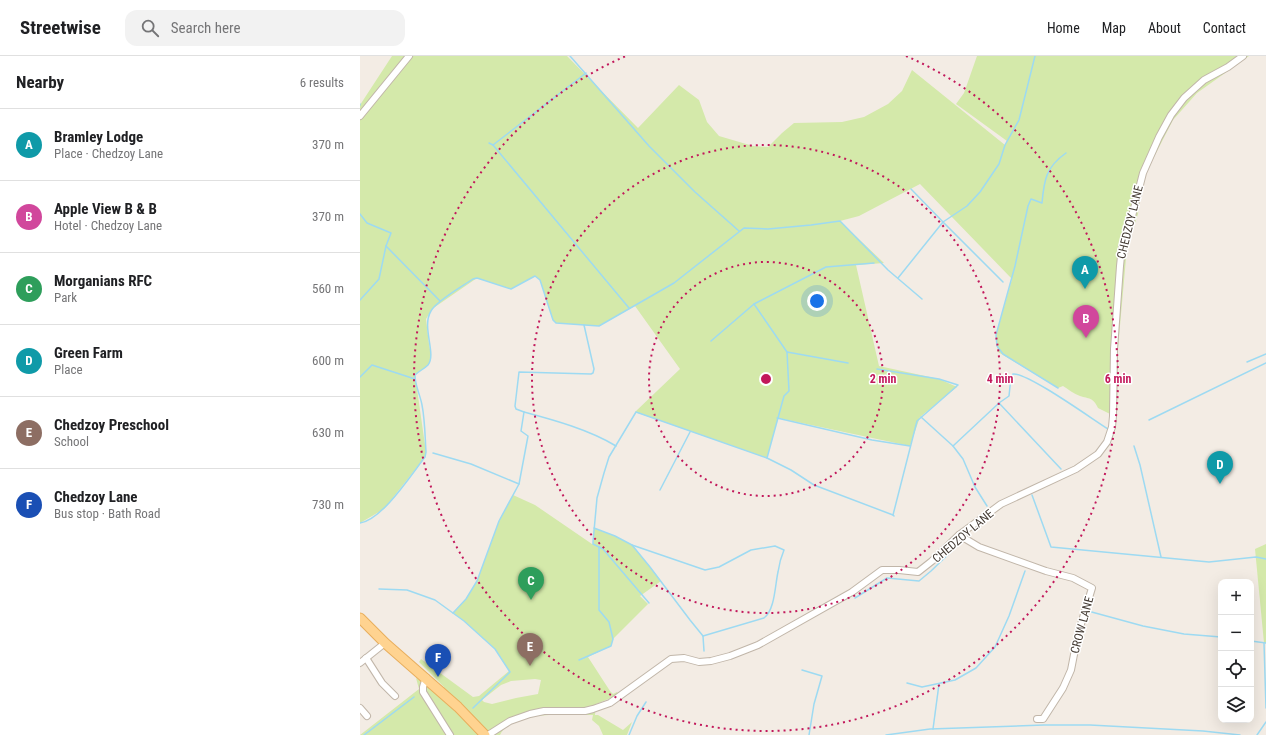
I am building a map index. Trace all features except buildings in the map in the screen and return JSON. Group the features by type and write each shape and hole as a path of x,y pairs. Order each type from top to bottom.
{"main road":[{"path":"360,618 385,643 426,677 485,735"}],"street":[{"path":"360,116 409,56"},
{"name":"CHEDZOY LANE","path":"488,735 510,721 530,714 544,711 593,709 610,703 671,659 677,658 699,662 711,661 730,656 758,645 852,592 882,570 918,572 959,536 1001,504 1076,468 1098,454 1107,442 1112,421 1114,342 1122,247 1129,228 1138,188 1146,164 1171,115 1184,98 1204,80 1228,68 1243,56"},
{"name":"CROW LANE","path":"959,536 979,547 1046,571 1073,578 1092,588 1078,634 1071,670 1063,688 1043,719 1037,720"},
{"path":"360,663 385,643"},
{"path":"366,658 378,671 382,682 395,696"},
{"path":"426,677 422,687 423,692 450,735"},
{"path":"360,708 367,716"}],"green space":[{"path":"392,56 567,56 638,128 679,85 699,100 707,122 719,136 753,146 768,147 794,123 842,122 864,117 888,104 902,91 912,70 1005,145 1007,141 956,104 964,93 977,56 1249,56 1197,93 1173,120 1142,183 1138,214 1127,247 1118,348 1117,408 1114,416 1098,408 1090,399 1073,393 1063,386 1058,388 998,352 996,335 1012,279 920,184 859,216 840,221 884,263 856,265 879,366 939,379 957,387 920,417 910,446 778,418 767,458 635,412 680,369 635,306 599,326 556,323 553,320 540,280 535,276 511,289 477,278 432,309 426,319 431,355 429,364 415,375 426,452 425,457 384,509 360,523 360,105"},
{"path":"513,495 535,505 592,544 594,528 615,536 632,545 661,581 640,596 648,604 613,639 611,646 588,657 610,691 613,694 618,693 611,698 596,704 595,715 598,715 623,730 632,722 627,735 603,735 599,726 592,720 593,715 555,715 516,721 506,727 500,735 360,735 419,689 416,678 435,690 444,687 419,662 421,659 473,697 479,696 509,671 495,649 453,613 466,599 477,581 499,521","holes":["541,680 538,694 492,704 482,700 501,685 511,681"]},
{"path":"1266,544 1266,643 1264,643 1255,549"}],"waterway":[{"path":"570,56 649,146 695,192 739,231"},
{"path":"898,278 943,222 967,206 980,192 999,164 1005,145 1019,120 1035,56"},
{"path":"489,143 493,145 586,73"},
{"path":"493,145 629,308"},
{"path":"1058,388 1003,354 997,346 996,335 1015,266 1028,206 1031,199 1042,203 1047,175 1054,163 1066,153"},
{"path":"911,189 1003,282"},
{"path":"360,214 367,223 391,233 386,246 379,279 360,300"},
{"path":"360,523 369,520 387,506 425,457 424,417 415,375 428,365 430,360 431,354 428,332 428,317 438,303 473,279 477,278 511,289 535,276 540,280 553,320 556,323 599,326 674,283 744,228 768,229 840,221 888,270 922,299"},
{"path":"386,246 440,301"},
{"path":"711,341 754,304 826,267 874,263"},
{"path":"754,304 787,352 789,391 784,396 767,458"},
{"path":"453,613 466,599 477,581 499,521 519,484 528,436 521,431 524,412 516,409 515,406 519,372 593,373 594,369 584,325"},
{"path":"787,352 848,363"},
{"path":"1247,362 1266,354"},
{"path":"1149,420 1266,363"},
{"path":"360,377 372,365 415,379"},
{"path":"877,369 939,379 958,385 917,421 893,515 894,516"},
{"path":"953,446 999,403 1009,396 1011,377 1013,374 1032,380 1108,429"},
{"path":"999,403 1061,469"},
{"path":"524,412 583,430 616,446"},
{"path":"579,660 611,646 613,639 609,622 599,610 599,547 593,544 597,498 609,457 636,412 767,458 791,470 814,485 893,515"},
{"path":"921,417 953,446 963,459 975,487 987,506"},
{"path":"777,418 872,440 910,446"},
{"path":"660,490 690,432"},
{"path":"1134,446 1140,465 1161,557"},
{"path":"433,453 471,464 519,484"},
{"path":"1032,495 1051,547 1209,562 1256,557 1266,559"},
{"path":"594,528 615,536 632,545 703,636 704,651"},
{"path":"855,598 887,578 919,581 961,542"},
{"path":"632,545 705,570 719,567 751,550 775,546 784,550 779,567 774,597 768,614 764,618 703,636"},
{"path":"599,547 603,549 649,603"},
{"path":"907,683 922,687 955,680 976,668 995,647 1009,616 1025,571"},
{"path":"379,589 407,590 435,600 464,621 495,649 510,672 473,708"},
{"path":"1088,611 1143,626 1184,634 1218,637"},
{"path":"1254,641 1266,643"},
{"path":"1264,643 1266,708"},
{"path":"802,670 822,676 814,704 809,735"},
{"path":"933,729 939,684"},
{"path":"364,735 414,697"},
{"path":"629,735 637,716 646,702"},
{"path":"1257,735 1266,722"},
{"path":"886,735 930,729 1044,725 1090,725 1203,731 1240,735"}],"place":[{"name":"Bramley Lodge","path":"1085,289"},
{"name":"Apple View B & B","path":"1086,338"},
{"name":"Green Farm","path":"1220,484"},
{"name":"Morganians RFC","path":"531,600"},
{"name":"Chedzoy Preschool","path":"530,666"},
{"name":"Chedzoy Lane","path":"438,677"}]}
